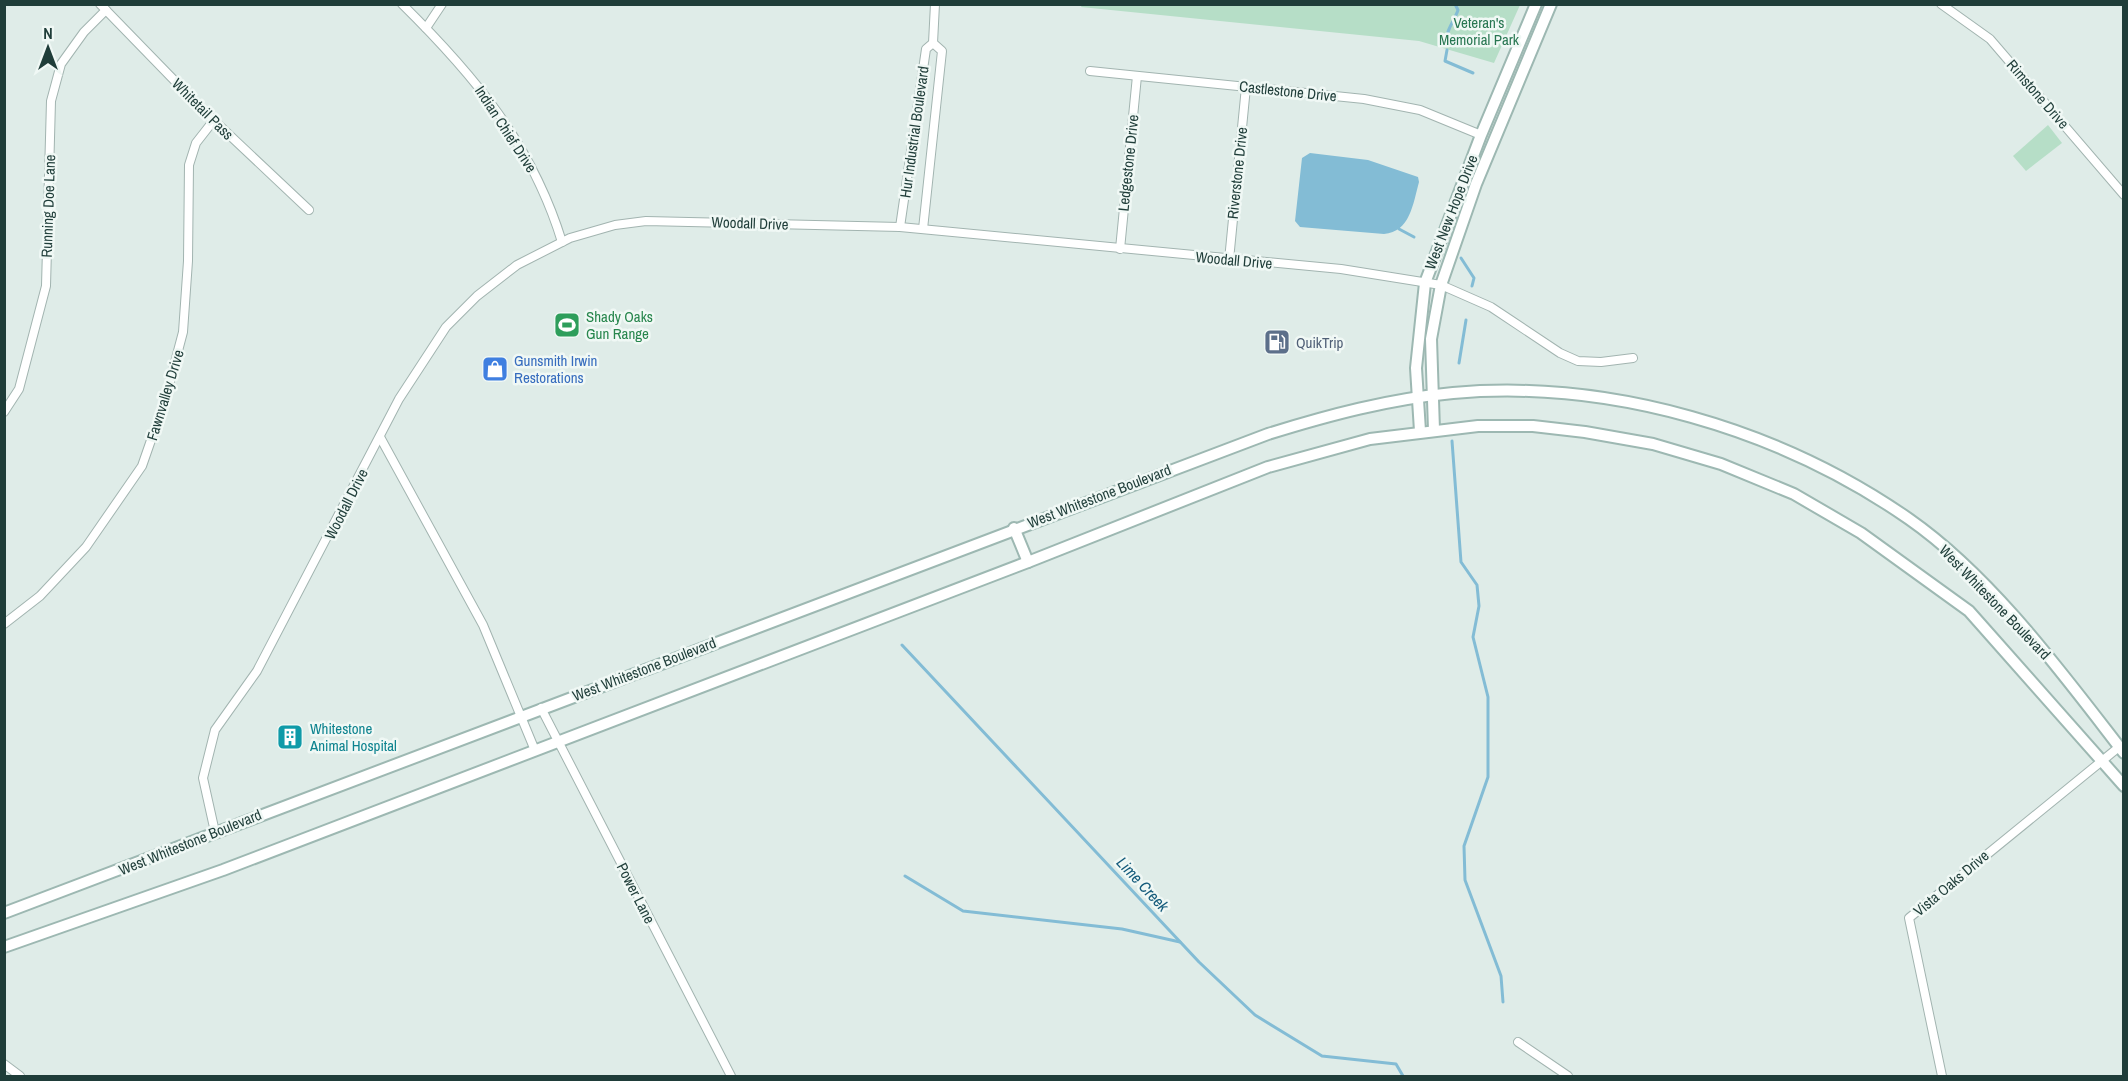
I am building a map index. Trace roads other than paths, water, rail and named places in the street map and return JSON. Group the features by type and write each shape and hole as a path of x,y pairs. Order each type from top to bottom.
{"main road":[{"name":"West New Hope Drive","path":"1420,431 1416,398 1418,337 1425,283 1481,135 1536,4"},
{"name":"West New Hope Drive","path":"1434,430 1431,339 1441,285 1476,184 1551,4"},
{"name":"West Whitestone Boulevard","path":"4,913 1014,528 1269,434 1341,412 1432,395 1508,391 1575,395 1639,405 1725,429 1779,449 1849,482 1910,520 1976,578 2048,655 2121,750"},
{"name":"West Whitestone Boulevard","path":"4,947 223,870 534,748 1028,562 1268,466 1325,449 1420,431 1478,426 1533,426 1653,444 1721,464 1794,495 1862,533 1969,611 2124,786"},
{"path":"1014,528 1028,562"}],"street":[{"name":"Indian Chief Drive","path":"402,4 488,96 539,179 562,242"},
{"path":"426,28 442,4"},
{"name":"Hur Industrial Boulevard","path":"900,227 926,49 933,44 935,4"},
{"name":"Rimstone Drive","path":"1942,5 1990,39 2124,195"},
{"name":"Whitetail Pass","path":"103,7 214,120 309,210"},
{"name":"Running Doe Lane","path":"4,412 19,389 46,286 51,101 61,64 103,7"},
{"path":"923,229 942,51 933,44"},
{"name":"Castlestone Drive","path":"1090,71 1364,99 1420,110 1481,135"},
{"name":"Ledgestone Drive","path":"1120,249 1137,76"},
{"name":"Riverstone Drive","path":"1229,260 1246,87"},
{"name":"Fawnvalley Drive","path":"4,624 40,596 86,547 142,466 165,400 183,332 188,261 189,165 196,143 214,120"},
{"name":"Woodall Drive","path":"215,832 203,778 215,730 257,671 410,381 446,327 477,296 517,265 562,242 615,225 646,220 900,227 1341,269 1441,285 1491,307 1560,353 1578,361 1601,362 1633,358"},
{"path":"380,437 483,625 534,748"},
{"name":"Power Lane","path":"541,708 731,1077"},
{"name":"Vista Oaks Drive","path":"1942,1077 1909,918 2103,761 2121,750"},
{"path":"1518,1042 1569,1077"},
{"path":"4,1064 20,1077"}],"water":[{"path":"1310,153 1368,160 1418,177 1415,199 1405,222 1393,232 1384,234 1300,227 1295,221 1302,158"}],"waterway":[{"path":"1447,41 1449,29 1458,10 1455,4"},
{"path":"1447,50 1445,61 1473,73"},
{"path":"1399,229 1414,237"},
{"path":"1461,258 1474,278 1472,286"},
{"path":"1459,363 1466,320"},
{"path":"1452,441 1461,562 1477,585 1479,606 1473,637 1488,697 1488,777 1464,846 1465,880 1501,976 1503,1002"},
{"name":"Lime Creek","path":"902,645 1199,962 1255,1015 1322,1056 1396,1064 1403,1076"},
{"path":"905,876 963,911 1122,929 1180,942"}],"place":[{"name":"Shady Oaks Gun Range","path":"567,325"},
{"name":"QuikTrip","path":"1277,342"},
{"name":"Gunsmith Irwin Restorations","path":"495,369"},
{"name":"Whitestone Animal Hospital","path":"290,737"}],"park label":[{"name":"Veteran's Memorial Park","path":"1479,30"}]}
